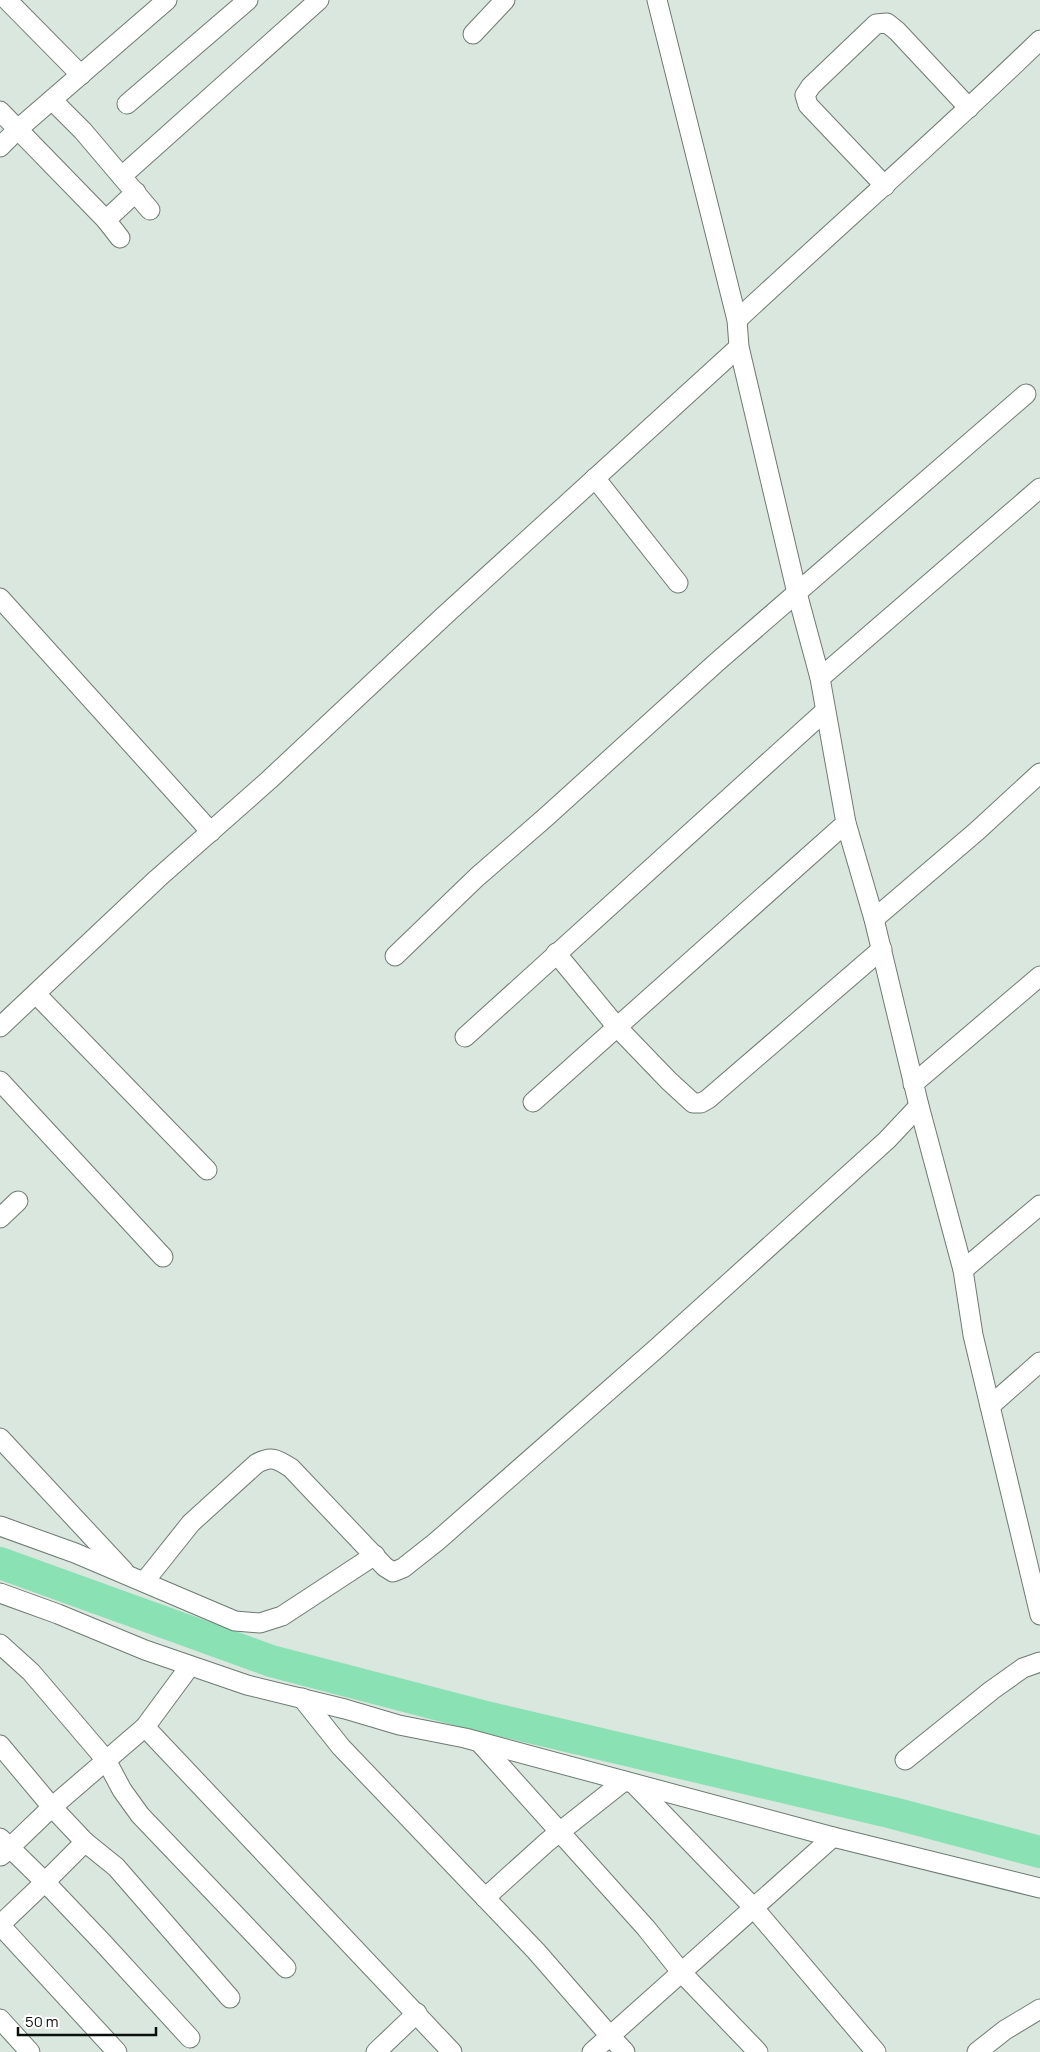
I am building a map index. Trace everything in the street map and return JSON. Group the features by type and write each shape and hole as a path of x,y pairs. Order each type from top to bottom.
{"street":[{"path":"0,147 18,129 167,0"},
{"path":"127,104 248,0"},
{"path":"122,176 319,0"},
{"path":"473,34 505,0"},
{"path":"657,0 737,320 739,347 797,593 820,678 846,823 882,949 913,1084 963,1270 973,1335 990,1406 1034,1555 1040,1615"},
{"path":"18,4 81,75"},
{"path":"885,186 808,104 805,95 876,24 888,23 897,30 969,108"},
{"path":"737,320 885,186 1040,40"},
{"path":"52,100 83,131 150,210"},
{"path":"0,112 106,220 120,238"},
{"path":"106,220 136,192"},
{"path":"0,1027 739,347"},
{"path":"395,956 477,877 717,662 1026,394"},
{"path":"595,478 678,583"},
{"path":"820,678 1040,488"},
{"path":"0,598 210,832"},
{"path":"465,1037 825,711"},
{"path":"874,919 977,831 1040,773"},
{"path":"533,1102 846,823"},
{"path":"556,953 617,1027 687,1099 693,1103 701,1103 882,949"},
{"path":"913,1084 1040,976"},
{"path":"36,994 207,1170"},
{"path":"0,1081 163,1257"},
{"path":"136,1579 192,1523 256,1464 265,1458 275,1458 291,1468 385,1567 393,1572 404,1568 657,1348 887,1140 919,1106"},
{"path":"0,1218 18,1201"},
{"path":"963,1270 1040,1205"},
{"path":"990,1406 1040,1362"},
{"path":"0,1438 136,1579"},
{"path":"0,1526 75,1553 235,1621 260,1623 282,1616 375,1555"},
{"path":"0,1593 190,1666 247,1685 399,1725 480,1742 629,1783 1040,1888"},
{"path":"0,1644 31,1672 106,1760 122,1790 140,1815 286,1968"},
{"path":"905,1760 992,1690 1023,1668 1040,1662"},
{"path":"190,1666 145,1727 3,1848 45,1882 190,2038"},
{"path":"302,1698 341,1747 536,1951 625,2052"},
{"path":"145,1727 452,2052"},
{"path":"480,1742 646,1928 682,1974 758,2052"},
{"path":"0,1745 52,1807 85,1842 116,1867 230,1998"},
{"path":"485,1898 560,1832 629,1783"},
{"path":"629,1783 753,1907 876,2052"},
{"path":"592,2052 682,1974 753,1907 833,1836"},
{"path":"85,1842 0,1925 117,2052"},
{"path":"977,2052 1005,2030 1040,2009"},
{"path":"376,2052 416,2013"},
{"path":"0,2019 30,2052"}],"waterway":[{"path":"0,1563 271,1661 482,1716 893,1813 1040,1852"}]}
